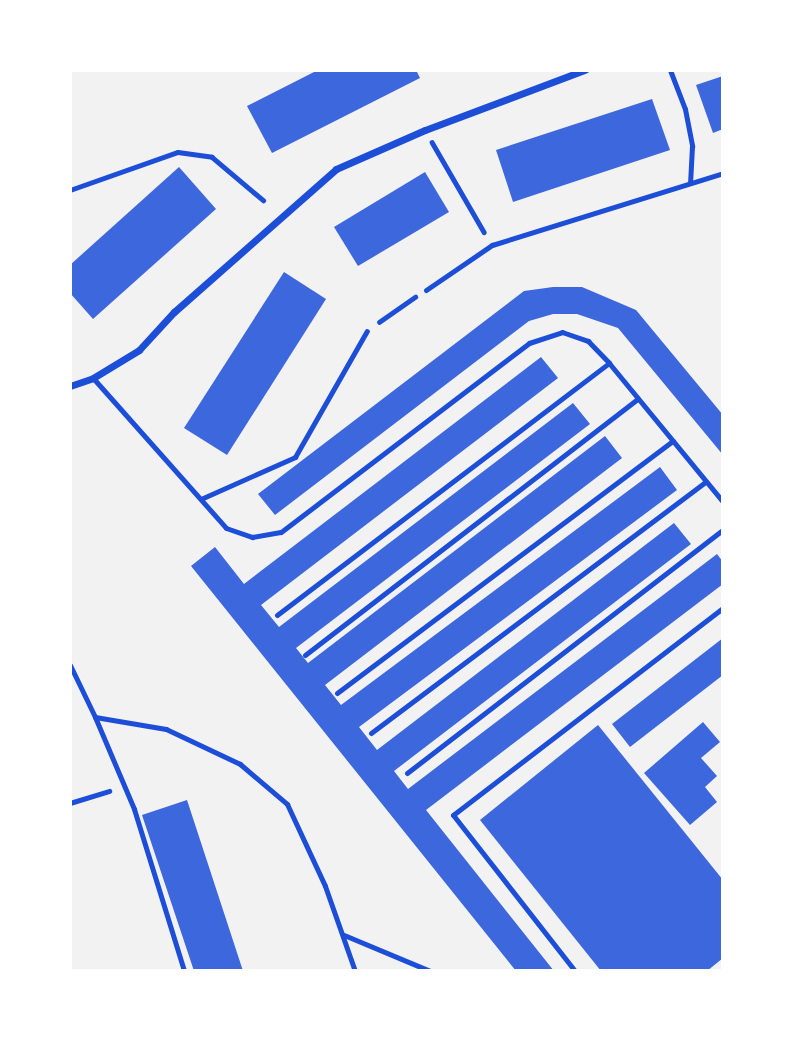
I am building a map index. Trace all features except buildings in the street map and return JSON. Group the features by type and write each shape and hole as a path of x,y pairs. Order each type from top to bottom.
{"street":[{"path":"70,386 93,378 139,350 174,312 336,169 425,130 585,70"}],"lane":[{"path":"670,70 685,109 692,146 690,183"},
{"path":"426,290 492,245 723,173"},
{"path":"202,498 295,457 367,331"},
{"path":"93,378 226,528 252,537 281,532 529,343 562,332 587,341 609,363 723,502"},
{"path":"277,615 609,363"},
{"path":"305,654 638,399"},
{"path":"337,693 673,441"},
{"path":"371,733 705,482"},
{"path":"407,773 723,530"},
{"path":"575,971 453,815 723,608"},
{"path":"70,665 123,787 184,971"},
{"path":"95,718 166,729 240,764 287,804 325,886 355,971"},
{"path":"344,935 430,971"}],"path":[{"path":"425,130 492,245"},
{"path":"70,190 178,152 212,157 263,200"},
{"path":"367,331 426,290"},
{"path":"70,803 123,787"}]}
